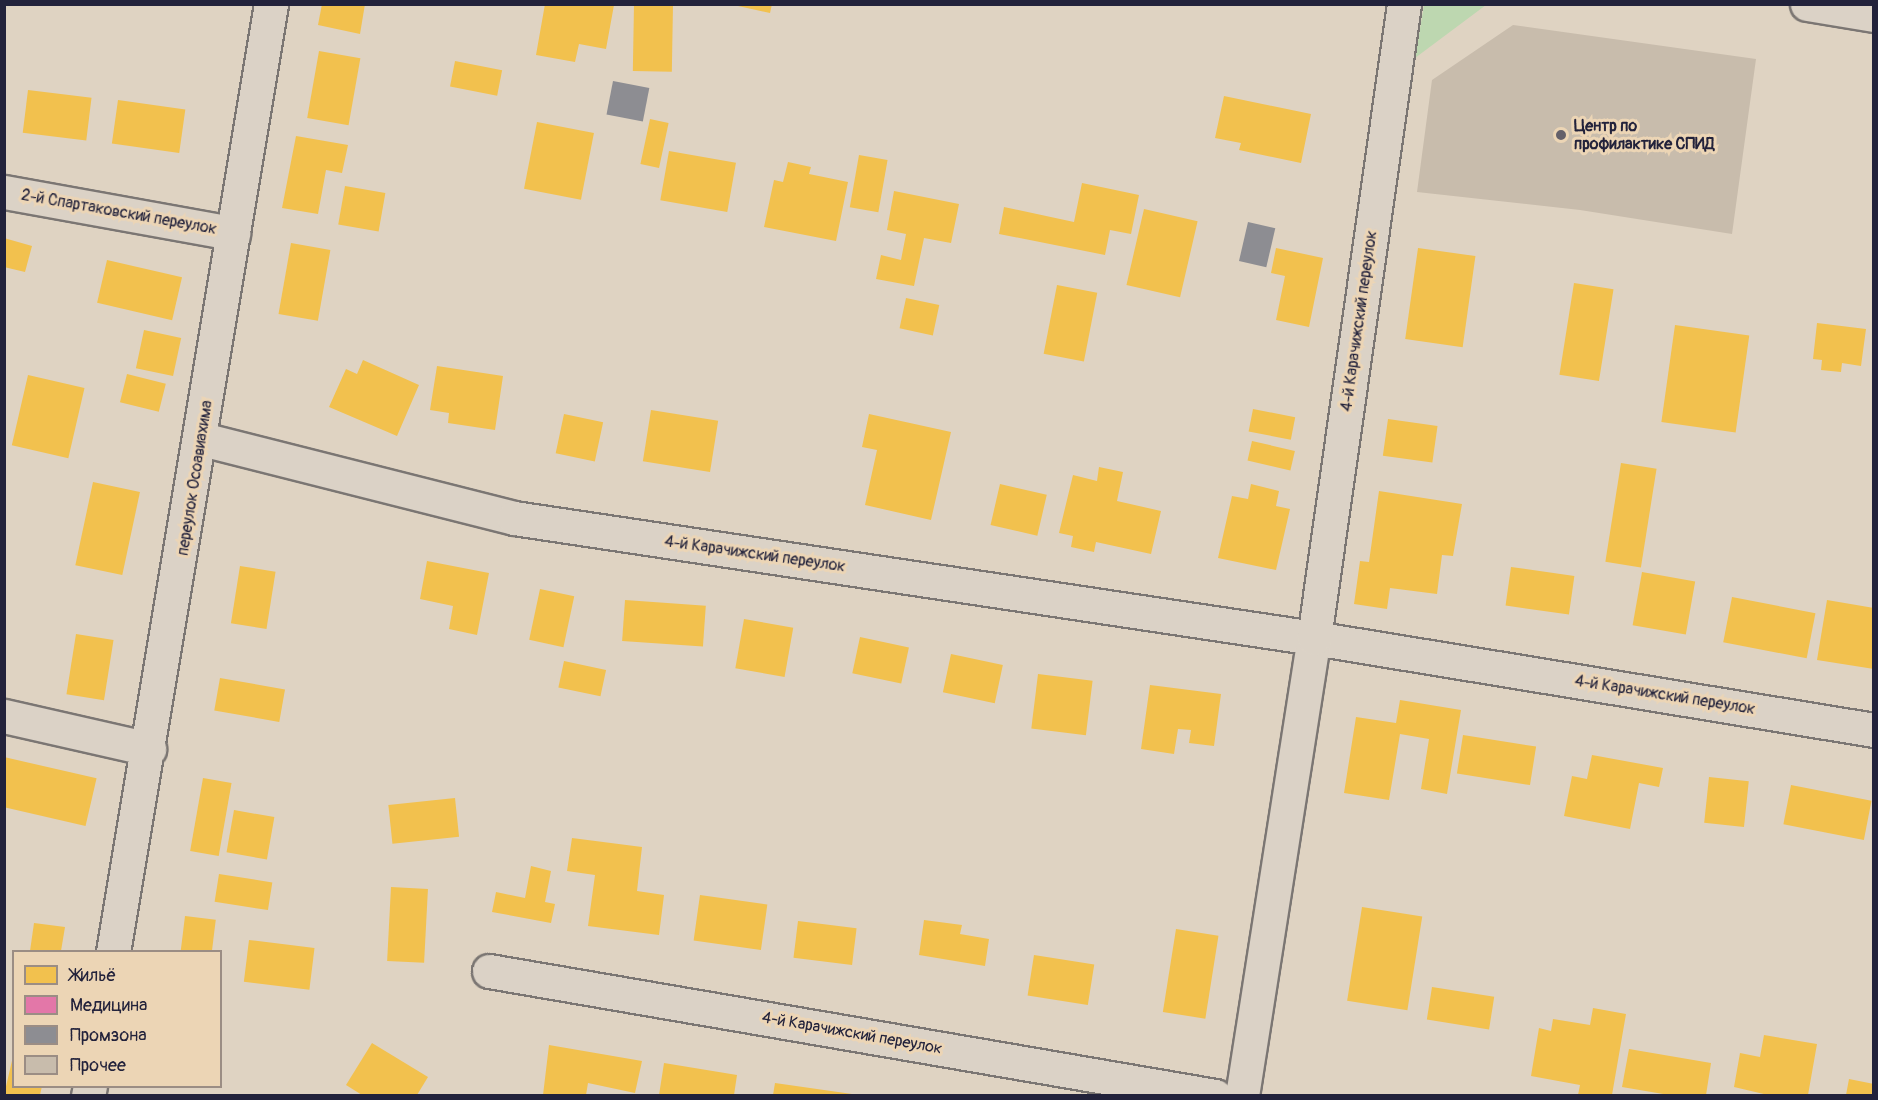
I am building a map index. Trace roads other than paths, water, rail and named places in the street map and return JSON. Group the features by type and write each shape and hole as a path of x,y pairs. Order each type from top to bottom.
{"street":[{"name":"переулок Осоавиахима","path":"114,950 202,439 271,4"},
{"name":"4-й Карачижский переулок","path":"1242,1095 1314,638 1404,4"},
{"path":"1807,4 1874,15"},
{"name":"2-й Спартаковский переулок","path":"4,192 233,233"},
{"name":"4-й Карачижский переулок","path":"202,439 514,518 1314,638 1874,730"},
{"path":"4,716 149,749"},
{"name":"4-й Карачижский переулок","path":"489,971 1215,1095"}],"place":[{"name":"Центр по профилактике СПИД","path":"1561,135"}]}
